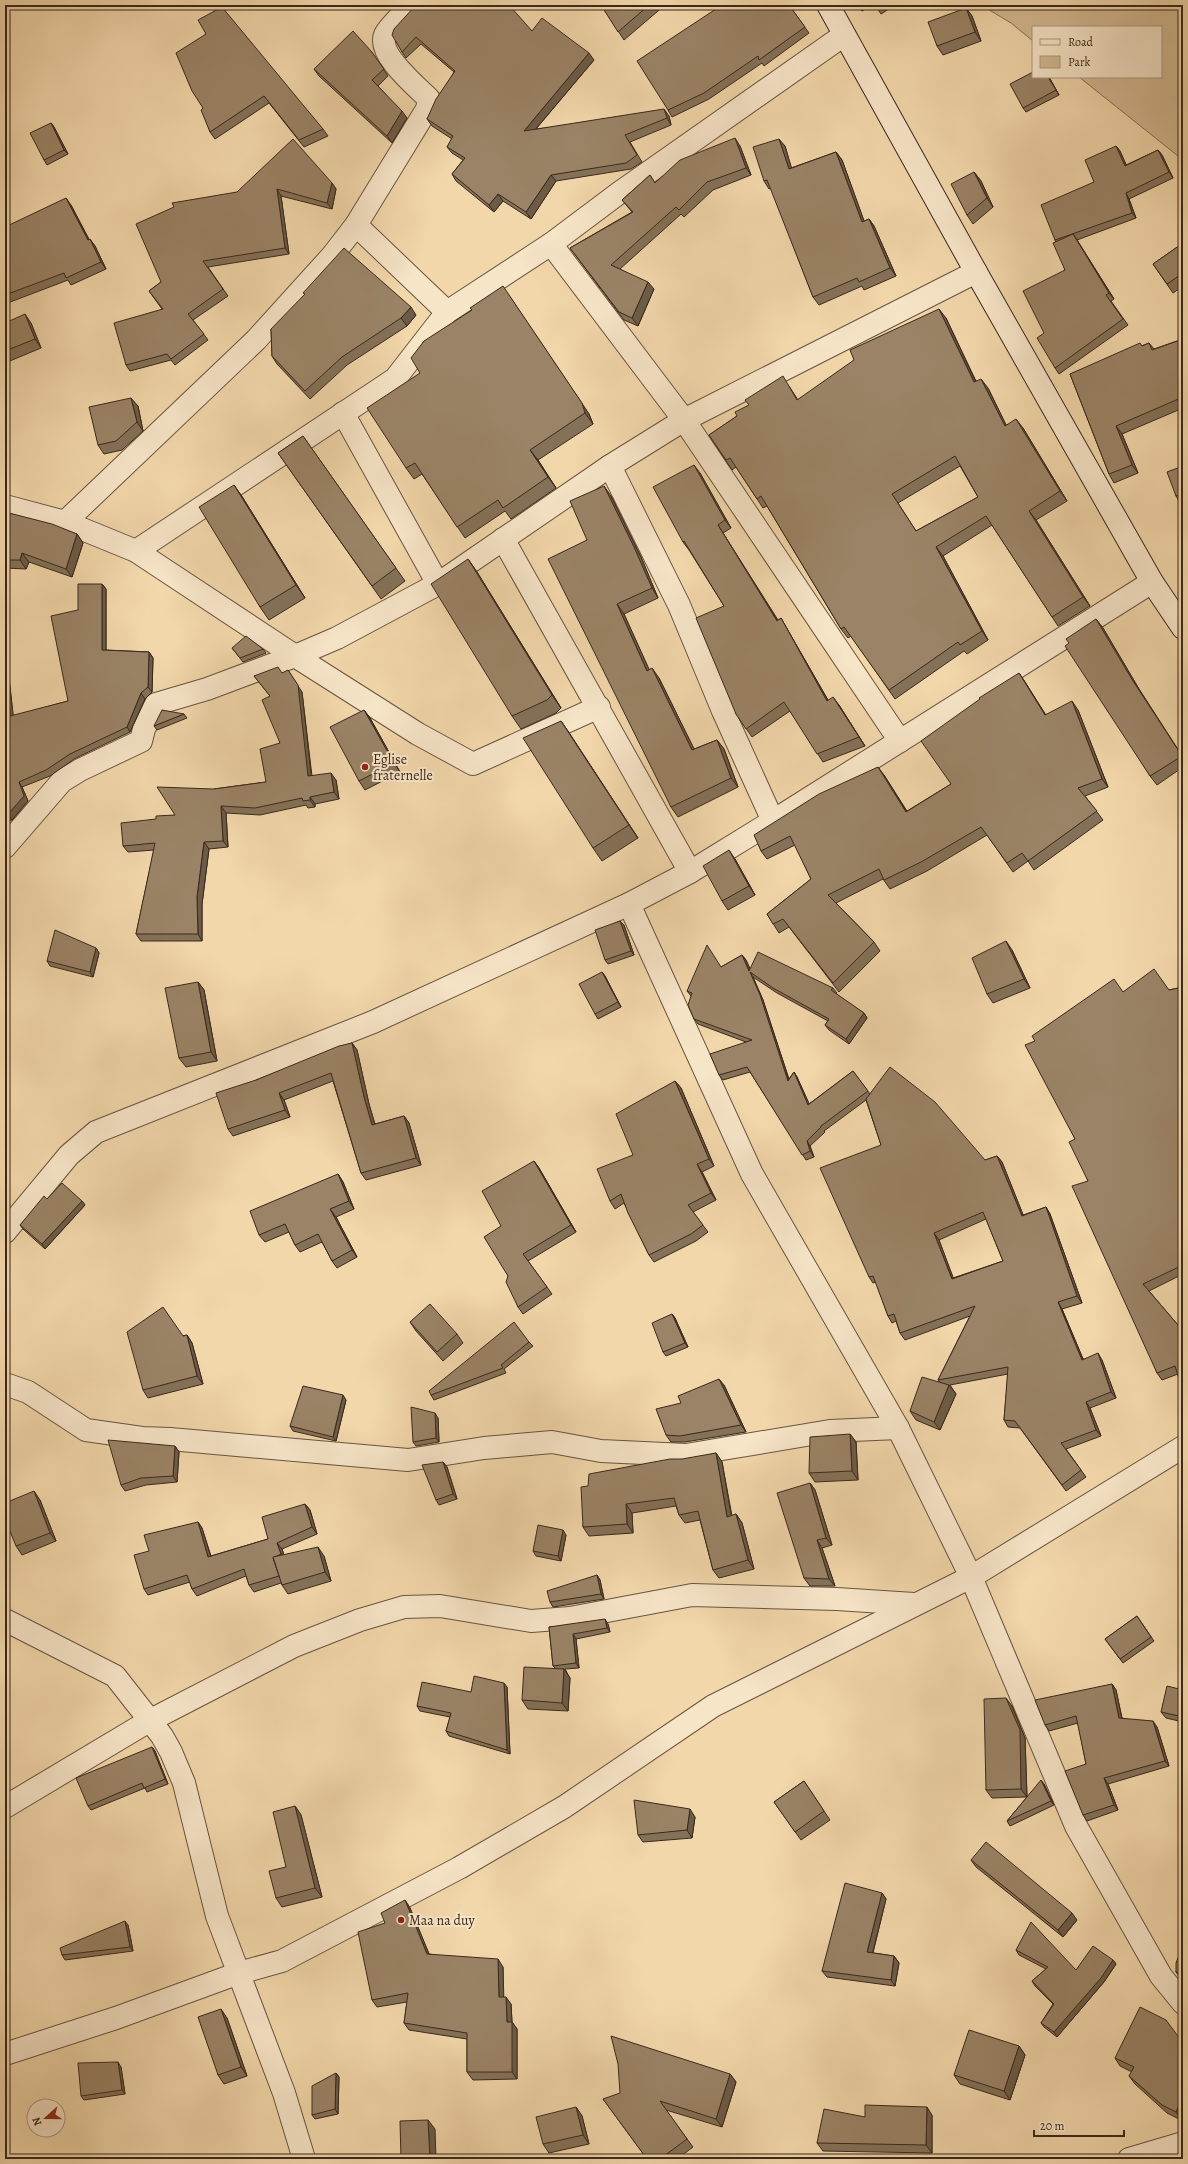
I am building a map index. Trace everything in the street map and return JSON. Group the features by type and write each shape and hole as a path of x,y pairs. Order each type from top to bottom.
{"street":[{"path":"65,522 256,340 332,256 356,225 427,109 428,99 386,53 384,45 385,35 411,5"},
{"path":"828,5 976,272 1152,582 1183,628"},
{"path":"136,551 394,379 447,312 551,244 619,193 844,35"},
{"path":"356,225 447,312"},
{"path":"551,244 684,420 900,741"},
{"path":"5,847 62,781 80,770 141,741 144,729 156,704 207,689 295,656 337,638 438,584 610,466 684,420 976,272"},
{"path":"343,413 438,584"},
{"path":"610,466 679,605 723,711 773,821"},
{"path":"5,506 65,522 136,551 295,656 418,734 473,764 599,707"},
{"path":"503,539 599,707 690,872"},
{"path":"6,1224 69,1155 96,1132 373,1022 629,904 690,872 773,821 1152,582"},
{"path":"629,904 752,1174 898,1428 971,1577 1076,1826 1161,1976 1183,2003"},
{"path":"5,1384 28,1392 86,1430 142,1438 178,1439 408,1460 484,1448 552,1442 601,1451 686,1455 830,1431 898,1428"},
{"path":"5,2054 116,2018 239,1973 282,1961 458,1868 564,1807 713,1706 971,1577 1183,1447"},
{"path":"5,1807 149,1721 294,1646 360,1620 404,1607 440,1606 531,1620 570,1618 692,1595 837,1599 915,1604"},
{"path":"5,1620 115,1676 172,1752 184,1783 217,1916 284,2093 304,2159"},
{"path":"1129,2159 1183,2143"}],"green space":[{"path":"981,5 1183,5 1183,160 1080,78 1162,78 1162,26 1032,26 1032,40 1011,23"}],"building":[{"path":"416,5 509,5 532,31 542,18 589,53 524,131 664,109 667,118 625,135 637,155 626,163 551,175 526,212 498,194 489,205 452,174 465,158 447,147 453,136 427,119 436,99 455,71 416,37 402,52 392,35 394,29"},
{"path":"601,5 649,5 618,32"},
{"path":"722,5 789,5 805,27 759,60 758,56 704,93 668,110 637,61"},
{"path":"222,7 323,129 299,140 264,96 210,132 201,110 203,108 192,91 176,53 206,34 198,20"},
{"path":"966,8 975,32 937,46 928,22"},
{"path":"353,31 371,51 384,69 372,80 402,111 387,136 314,69"},
{"path":"1032,73 1032,78 1049,78 1056,90 1023,108 1010,84"},
{"path":"51,123 64,150 44,160 30,133"},
{"path":"735,138 746,168 707,182 679,210 676,207 611,265 648,282 632,318 619,312 570,248 633,212 622,200 650,175 655,183 680,160"},
{"path":"293,139 332,183 327,203 277,189 285,248 203,261 223,289 188,314 204,334 171,359 167,354 126,365 114,323 163,309 149,291 161,282 136,224 174,207 172,203 237,192"},
{"path":"779,139 789,169 836,152 862,222 869,219 890,268 859,282 857,278 813,297 767,180 764,181 753,147"},
{"path":"1116,146 1125,166 1158,150 1169,172 1126,193 1132,213 1055,240 1041,205 1094,182 1085,160"},
{"path":"974,172 987,198 967,215 951,184"},
{"path":"66,198 88,240 90,239 101,262 66,278 64,273 5,295 5,227"},
{"path":"1073,234 1109,293 1106,295 1123,319 1055,368 1037,338 1044,333 1023,291 1065,270 1053,243"},
{"path":"1183,243 1183,273 1167,284 1153,264"},
{"path":"344,248 411,307 401,318 342,357 305,391 272,356 271,329 305,294 303,293"},
{"path":"503,286 582,403 585,413 530,450 548,477 503,508 498,500 457,527 415,463 406,468 367,408 420,373 411,358 424,341 472,310 470,308"},
{"path":"939,309 974,382 981,379 1005,426 1016,419 1060,491 1029,511 1083,597 1052,617 986,516 936,547 982,631 960,645 958,642 889,690 844,627 841,629 761,496 757,499 730,458 726,460 709,435 737,416 735,412 749,405 745,400 783,376 797,400 854,360 850,350","holes":["955,456 978,497 916,531 892,494"]},
{"path":"25,314 35,339 5,351 5,323"},
{"path":"1183,339 1183,397 1116,426 1132,465 1109,474 1070,374 1140,343 1142,346 1149,343 1152,350"},
{"path":"131,398 137,422 116,441 98,445 89,407"},
{"path":"303,436 396,568 372,586 278,453"},
{"path":"694,465 725,520 718,525 777,621 781,618 827,701 833,697 859,737 817,754 784,702 746,729 736,714 696,618 724,606 684,541 683,542 653,487"},
{"path":"1183,466 1183,494 1176,496 1167,472"},
{"path":"234,485 296,585 260,607 199,507"},
{"path":"604,486 652,588 617,604 647,671 652,668 692,750 717,740 731,778 671,807 548,559 587,540 570,501"},
{"path":"5,512 52,524 77,534 66,569 22,553 20,560 5,560"},
{"path":"468,559 552,695 547,700 512,716 431,584"},
{"path":"78,584 102,584 102,650 149,652 148,687 141,693 127,727 70,754 46,770 19,782 24,796 5,816 5,673 10,716 68,701 51,616 78,610"},
{"path":"1096,619 1133,681 1182,756 1150,776 1065,646 1069,643 1066,639"},
{"path":"246,636 263,649 240,658 232,648"},
{"path":"278,667 282,673 288,670 298,685 308,776 331,773 334,792 310,797 310,800 303,801 302,798 255,808 221,806 223,841 204,842 197,897 198,934 136,934 155,843 123,846 121,823 156,819 156,816 175,815 157,787 214,789 266,782 260,749 280,743 262,700 270,696 254,676"},
{"path":"1019,673 1045,715 1072,701 1102,779 1078,788 1097,811 1028,861 1022,853 1007,863 981,827 921,862 884,880 879,869 828,895 874,942 833,983 783,919 773,924 767,914 811,879 790,836 761,851 754,835 819,794 878,767 906,812 951,784 921,741 980,699 979,698"},
{"path":"162,710 184,714 154,726"},
{"path":"364,710 394,763 359,781 330,727"},
{"path":"561,721 629,825 593,848 523,738"},
{"path":"729,850 749,886 722,901 703,866"},
{"path":"620,921 631,951 605,960 595,930"},
{"path":"55,930 96,948 90,972 47,961"},
{"path":"1006,941 1024,979 987,994 972,958"},
{"path":"707,945 721,967 742,955 749,971 758,952 833,988 831,990 864,1013 846,1039 825,1025 829,1019 773,988 750,972 760,995 788,1081 794,1072 808,1105 853,1071 868,1091 821,1126 807,1141 810,1151 802,1155 747,1067 719,1075 710,1054 752,1040 694,1019 688,1005 692,993 687,991"},
{"path":"1154,969 1169,990 1183,987 1183,1078 1180,1082 1183,1089 1183,1265 1143,1284 1183,1331 1183,1381 1180,1382 1175,1366 1157,1373 1072,1186 1088,1181 1069,1142 1075,1139 1025,1045 1035,1041 1032,1036 1114,979 1123,992"},
{"path":"602,972 618,1002 595,1014 579,984"},
{"path":"198,982 211,1052 179,1058 165,988"},
{"path":"352,1043 372,1125 404,1116 416,1158 361,1173 331,1073 279,1093 285,1110 228,1129 216,1093 256,1080 339,1046"},
{"path":"890,1067 935,1102 985,1160 997,1156 1022,1216 1046,1207 1077,1296 1058,1302 1082,1360 1098,1353 1111,1392 1086,1402 1096,1430 1061,1443 1081,1470 1062,1485 1015,1421 1004,1420 1008,1367 938,1380 975,1306 900,1333 894,1314 888,1316 873,1276 869,1277 820,1168 881,1145 866,1099","holes":["983,1212 1003,1261 952,1279 934,1233"]},
{"path":"675,1081 709,1159 697,1164 711,1193 688,1205 703,1225 691,1234 649,1255 628,1213 621,1194 610,1201 597,1169 633,1155 616,1114"},
{"path":"534,1161 571,1225 523,1254 547,1287 518,1307 506,1282 508,1276 484,1237 501,1226 482,1191"},
{"path":"338,1174 349,1201 330,1209 352,1250 332,1261 318,1234 295,1245 285,1224 259,1235 250,1211"},
{"path":"62,1183 82,1201 42,1244 20,1225 44,1196 47,1199"},
{"path":"430,1304 457,1334 437,1352 410,1322"},
{"path":"163,1307 183,1336 187,1335 197,1376 143,1390 127,1332"},
{"path":"672,1314 685,1343 663,1352 652,1323"},
{"path":"514,1322 529,1342 501,1365 503,1368 431,1395 429,1391"},
{"path":"922,1377 949,1385 934,1422 910,1411"},
{"path":"719,1379 741,1425 680,1436 666,1435 656,1409 681,1403 678,1396"},
{"path":"303,1386 343,1395 333,1437 290,1426"},
{"path":"411,1407 435,1413 436,1438 413,1442"},
{"path":"850,1434 852,1471 809,1473 810,1437"},
{"path":"108,1440 175,1446 173,1476 141,1478 121,1485"},
{"path":"716,1453 727,1517 736,1514 748,1560 713,1570 698,1511 679,1515 674,1498 626,1504 627,1524 583,1527 581,1487 588,1486 589,1474 670,1459 682,1459"},
{"path":"443,1462 453,1494 436,1500 422,1465"},
{"path":"810,1483 826,1538 817,1540 829,1579 804,1578 777,1493"},
{"path":"34,1491 50,1533 16,1546 5,1519 5,1503"},
{"path":"305,1504 312,1527 277,1543 281,1554 273,1558 279,1576 249,1585 244,1569 192,1589 187,1575 144,1589 134,1555 149,1551 144,1535 198,1522 208,1557 268,1539 262,1517"},
{"path":"538,1525 563,1530 558,1556 533,1551"},
{"path":"318,1547 325,1572 282,1585 273,1557"},
{"path":"597,1575 601,1594 550,1602 547,1591"},
{"path":"1137,1616 1151,1637 1120,1659 1105,1639"},
{"path":"605,1619 607,1628 573,1634 576,1663 553,1666 549,1627"},
{"path":"524,1667 564,1669 562,1703 522,1700"},
{"path":"474,1676 504,1683 507,1750 446,1731 451,1713 417,1706 422,1682 471,1692"},
{"path":"1112,1684 1119,1718 1153,1721 1165,1761 1104,1778 1114,1805 1083,1815 1065,1771 1086,1764 1076,1716 1045,1725 1035,1700"},
{"path":"1167,1686 1183,1690 1183,1717 1161,1712"},
{"path":"1006,1698 1020,1730 1021,1789 986,1790 984,1699"},
{"path":"152,1747 165,1779 144,1788 142,1783 88,1806 76,1778"},
{"path":"1041,1780 1051,1801 1007,1821"},
{"path":"804,1781 824,1811 795,1832 774,1802"},
{"path":"634,1800 690,1809 687,1830 638,1835"},
{"path":"295,1806 315,1888 276,1898 269,1871 286,1867 273,1812"},
{"path":"1182,1834 1183,1880 1180,1880"},
{"path":"986,1842 1072,1913 1058,1930 971,1860"},
{"path":"845,1883 882,1893 867,1952 894,1956 891,1980 822,1971"},
{"path":"405,1900 427,1954 498,1959 499,1997 506,1997 507,2022 512,2022 512,2072 467,2072 467,2033 404,2023 408,1993 372,2000 358,1932 385,1923 381,1913"},
{"path":"125,1921 130,1947 62,1955 60,1948"},
{"path":"1031,1922 1076,1970 1093,1946 1113,1960 1101,1978 1054,2032 1041,2023 1054,2004 1032,1981 1048,1967 1016,1950"},
{"path":"1183,1945 1183,1975 1176,1972 1176,1963"},
{"path":"1140,2007 1166,2020 1183,2043 1183,2097 1176,2112 1162,2105 1129,2076 1134,2067 1115,2058"},
{"path":"221,2009 241,2067 218,2075 198,2017"},
{"path":"969,2030 1019,2046 1004,2091 954,2075"},
{"path":"611,2036 730,2074 716,2119 660,2101 687,2139 660,2159 647,2159 603,2099 620,2093 618,2064"},
{"path":"118,2062 122,2090 81,2096 78,2063"},
{"path":"336,2073 335,2109 312,2115 312,2086"},
{"path":"865,2105 927,2107 926,2145 817,2143 824,2109 865,2117"},
{"path":"576,2107 583,2135 543,2144 536,2117"},
{"path":"428,2120 430,2159 401,2159 400,2121"}],"place":[{"name":"Eglise fraternelle","path":"365,767"},
{"name":"Maa na duy","path":"401,1920"}]}
